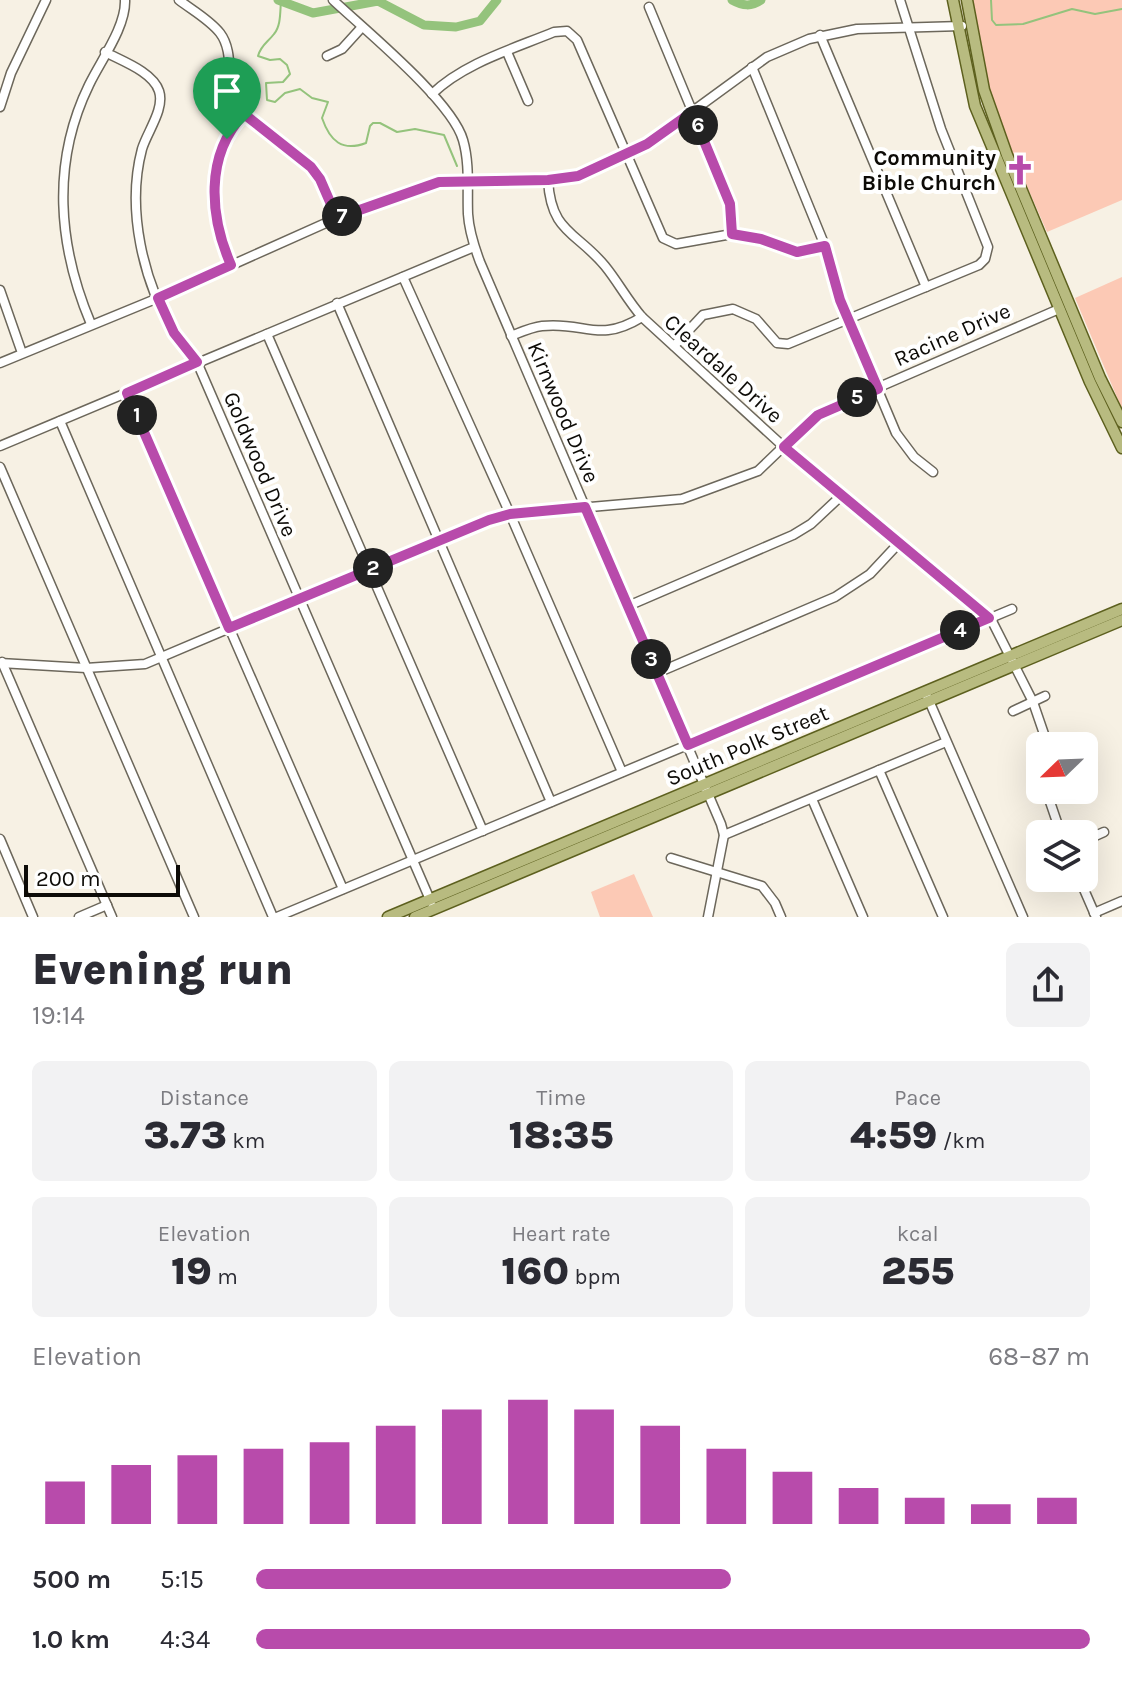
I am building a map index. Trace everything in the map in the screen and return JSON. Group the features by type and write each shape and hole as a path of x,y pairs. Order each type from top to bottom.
{"main road":[{"path":"953,0 975,106 1059,309 1095,380 1122,422"},
{"path":"967,0 984,90 1070,304 1122,448"},
{"path":"1032,248 1044,244"},
{"name":"Racine Drive","path":"1059,309 1070,304"},
{"name":"South Polk Street","path":"1087,630 1122,609"},
{"name":"South Polk Street","path":"388,917 432,904 1087,630 1122,620"},
{"name":"South Polk Street","path":"415,917 432,904"}],"street":[{"path":"0,107 2,94 46,0"},
{"path":"91,324 68,259 64,176 78,112 123,17 125,0"},
{"path":"179,0 221,35 233,99 244,114 311,167 320,179 337,218"},
{"name":"Kirnwood Drive","path":"333,0 432,94 455,122 462,138 468,181 468,216 474,247 724,835"},
{"path":"674,346 697,319 726,309 749,314 772,339 783,345 979,265 987,256 988,247 941,129 900,0"},
{"path":"649,7 730,204 732,234"},
{"path":"0,363 158,298 337,218 439,182 548,180 591,172 647,144 779,50 820,35 867,28 973,26"},
{"path":"327,56 342,49 362,27"},
{"path":"432,94 456,75 507,52 562,31 571,33 577,40 659,232 669,243 683,244 732,234 761,239 797,252 825,246"},
{"path":"820,35 926,287"},
{"name":"Goldwood Drive","path":"105,52 151,79 160,94 159,107 142,149 135,197 142,254 158,298 174,333 197,362 432,904"},
{"path":"507,52 528,101"},
{"path":"752,67 825,246 849,320 900,439 914,457 933,472"},
{"path":"231,265 217,228 214,187 222,152 234,126 244,114"},
{"name":"Cleardale Drive","path":"548,180 552,209 560,225 603,264 642,317 784,447 989,618 1000,632 1033,702 1043,732"},
{"path":"0,446 474,247"},
{"path":"403,277 622,772"},
{"path":"0,290 22,353"},
{"path":"337,303 551,802"},
{"name":"Racine Drive","path":"1,661 86,668 145,664 476,524 510,514 682,499 758,471 818,415 1059,309"},
{"path":"511,336 540,326 611,331 642,317"},
{"path":"267,334 483,831"},
{"path":"127,393 343,889"},
{"path":"60,421 275,917 1012,609"},
{"path":"0,467 194,917"},
{"path":"628,606 793,535 811,524 842,495"},
{"path":"657,673 835,597 870,574 899,543"},
{"path":"1,661 112,917"},
{"path":"927,696 1023,917"},
{"path":"1013,711 1045,696"},
{"path":"708,917 724,835 946,742"},
{"path":"879,770 943,917"},
{"path":"812,799 863,917"},
{"path":"1098,835 1104,832"},
{"path":"0,839 33,917"},
{"path":"671,858 762,886 781,917"},
{"path":"1085,892 1095,915 1122,901"},
{"path":"79,917 107,905"}],"shaded area":[{"path":"969,0 1122,0 1122,200 1047,232 1015,159 989,88"},
{"path":"1122,277 1122,409 1075,298"},
{"path":"634,874 653,917 600,917 591,892"}],"waterway":[{"path":"278,0 313,13 378,1 424,25 456,27 480,21 497,0"},
{"path":"732,0 747,5 761,0"},
{"path":"991,0 992,20 996,25 1023,24 1072,9 1095,14 1122,9"},
{"path":"281,1 278,27 258,56 280,59 287,65 290,74 283,82 266,83 267,100 275,102 285,93 300,89 312,98 328,102 322,118 333,138 344,145 366,143 373,123 380,123 397,132 415,129 444,135 457,166"}],"place":[{"name":"Community Bible Church","path":"1020,170"}],"route":[{"path":"692,112 730,204 732,234 747,235 797,252 825,246 840,300 878,389 818,415 784,447 989,618 688,745 585,507 510,514 471,526 229,628 127,393 197,362 174,333 158,298 231,265 217,228 214,202 216,172 227,139 244,114 311,167 320,179 337,218 439,182 548,180 578,176 647,144 692,112"}]}
